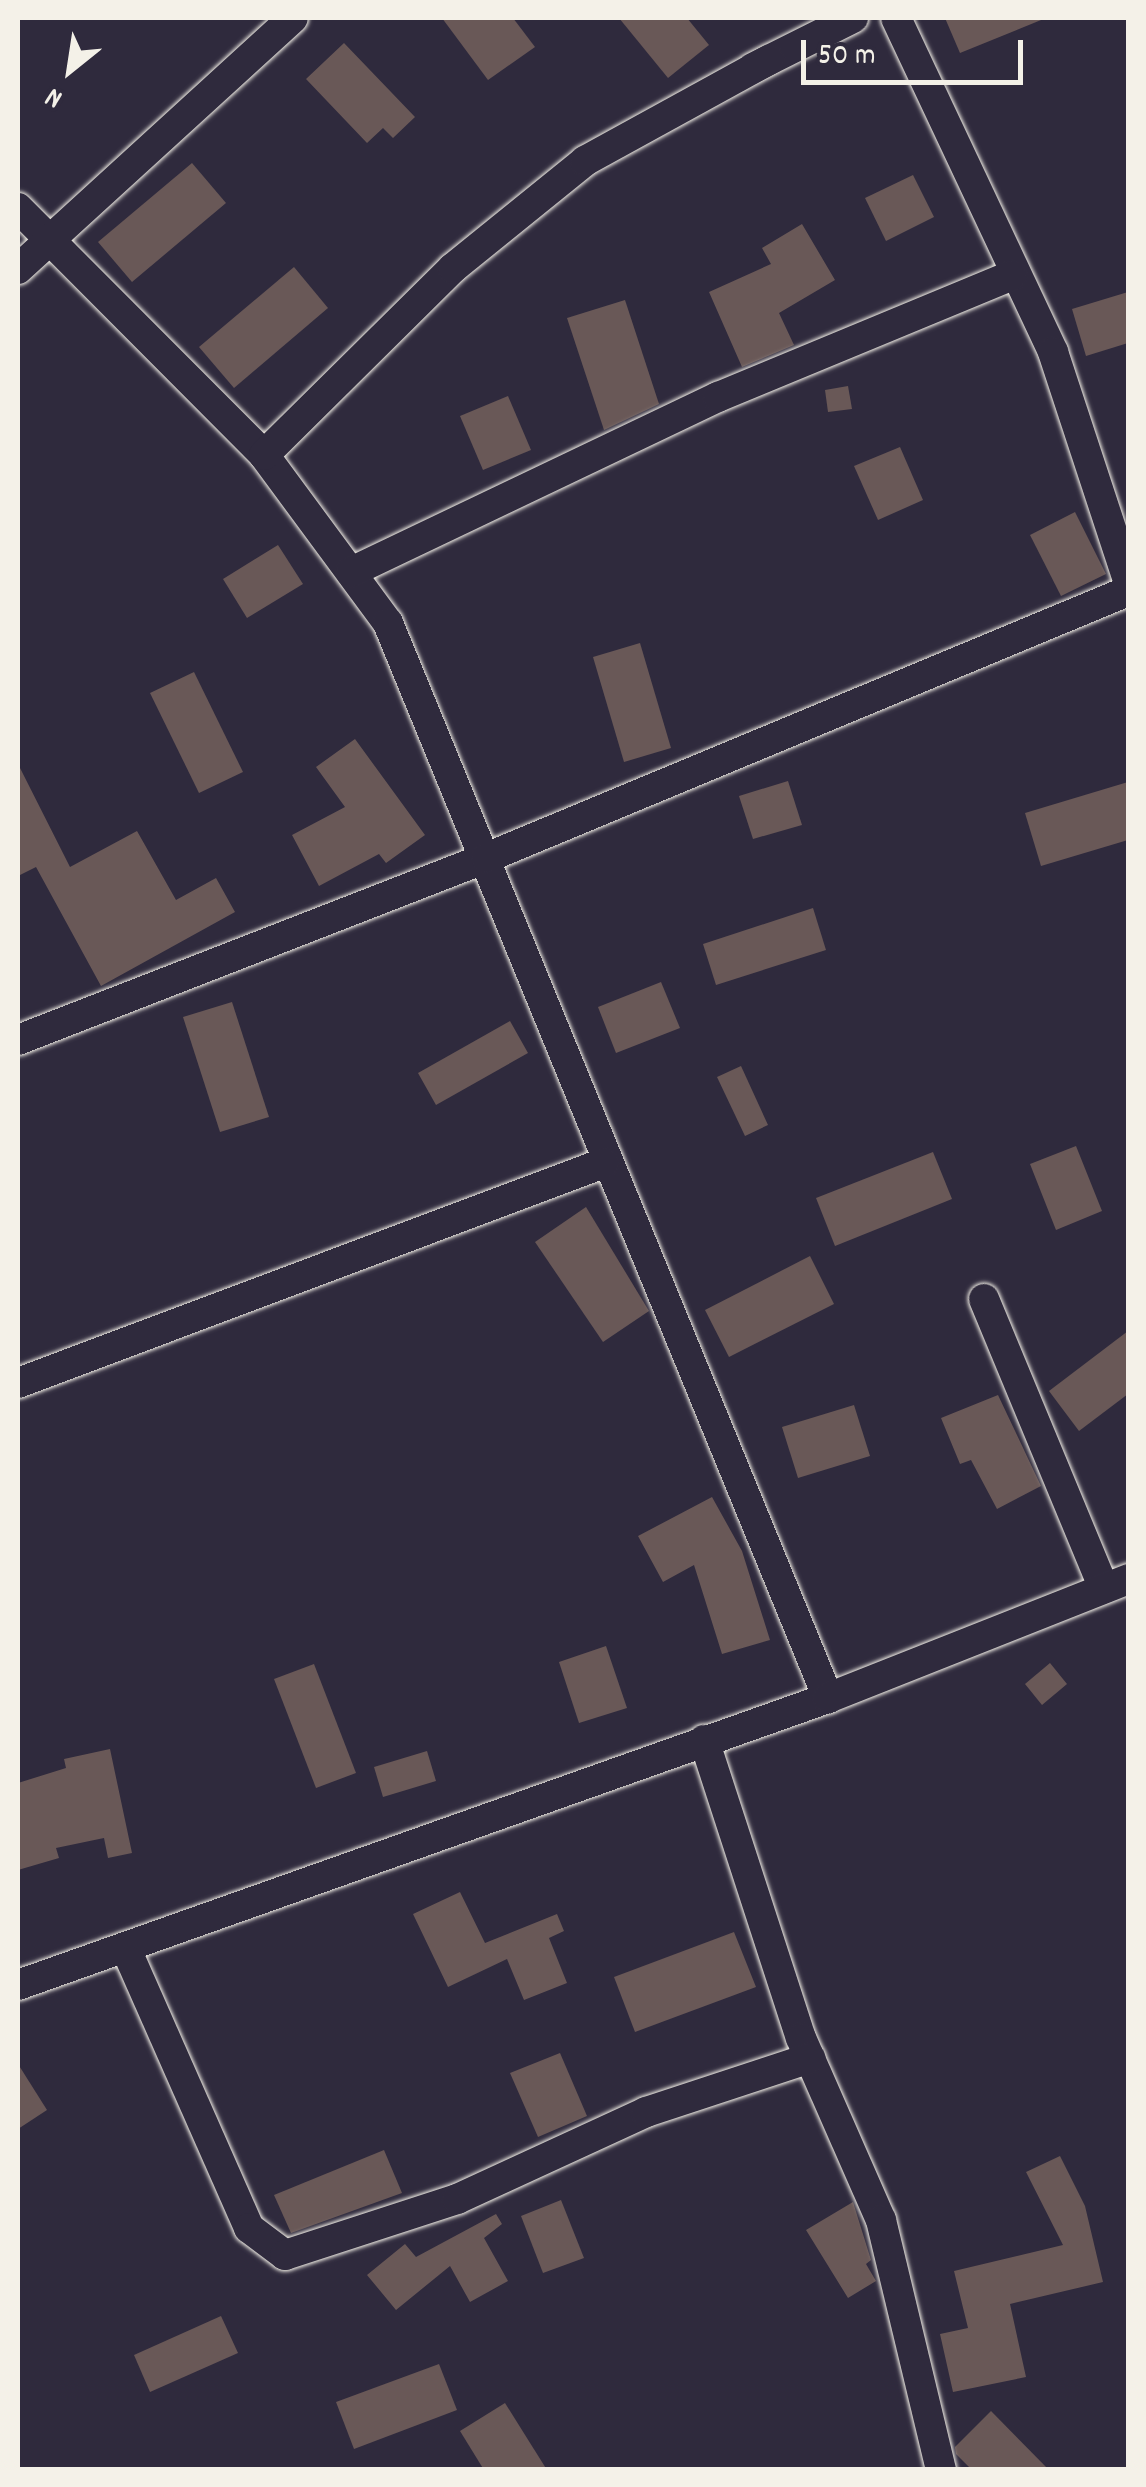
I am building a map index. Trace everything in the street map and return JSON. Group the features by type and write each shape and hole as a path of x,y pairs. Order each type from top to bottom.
{"street":[{"path":"18,269 293,18"},
{"path":"650,120 853,18"},
{"path":"896,18 1012,275 1054,352 1128,580"},
{"path":"264,455 453,268 585,162 768,60"},
{"path":"18,208 264,455 388,623 486,858 604,1163 698,1372 828,1698"},
{"path":"351,572 718,397 1012,275"},
{"path":"18,1040 486,858 1128,591"},
{"path":"18,1382 604,1163"},
{"path":"18,1985 828,1698 1116,1584 984,1299"},
{"path":"704,1740 745,1880 810,2058 880,2220 941,2470"},
{"path":"126,1949 249,2228 285,2255 456,2200 646,2112 810,2058"}],"building":[{"path":"442,18 513,18 535,47 488,80"},
{"path":"619,18 687,18 709,45 668,78"},
{"path":"945,18 1046,18 960,53"},
{"path":"344,43 415,117 393,138 383,128 367,143 306,79"},
{"path":"192,163 226,203 132,282 98,242"},
{"path":"913,175 934,217 886,241 865,198"},
{"path":"802,224 835,280 779,313 794,345 742,367 709,292 771,264 762,248"},
{"path":"294,267 328,308 234,388 199,347"},
{"path":"1128,292 1128,343 1086,356 1072,309"},
{"path":"625,300 659,404 604,430 567,318"},
{"path":"848,386 852,409 828,412 825,390"},
{"path":"508,396 531,450 483,470 460,416"},
{"path":"900,447 923,500 878,520 854,466"},
{"path":"1075,512 1106,574 1061,596 1030,535"},
{"path":"278,545 303,584 247,618 223,579"},
{"path":"640,643 671,748 624,762 593,657"},
{"path":"194,672 243,772 199,793 150,693"},
{"path":"355,739 425,835 386,863 379,854 319,886 292,835 345,807 316,767"},
{"path":"18,764 70,867 137,831 176,900 216,878 235,912 101,986 36,867 18,876"},
{"path":"788,781 802,825 753,839 739,796"},
{"path":"1128,782 1128,840 1041,866 1025,813"},
{"path":"813,908 826,950 716,985 703,944"},
{"path":"661,982 680,1028 616,1053 598,1007"},
{"path":"232,1002 269,1117 220,1132 183,1017"},
{"path":"510,1021 528,1053 436,1105 418,1073"},
{"path":"741,1066 768,1125 745,1136 717,1077"},
{"path":"1076,1146 1102,1211 1056,1230 1030,1164"},
{"path":"933,1152 952,1199 835,1246 816,1198"},
{"path":"586,1207 649,1311 603,1342 535,1242"},
{"path":"810,1256 834,1304 729,1357 705,1310"},
{"path":"1128,1331 1128,1394 1079,1431 1049,1391"},
{"path":"998,1395 1041,1486 997,1509 971,1460 960,1464 941,1418"},
{"path":"854,1405 870,1456 798,1478 782,1427"},
{"path":"712,1497 742,1551 770,1640 722,1654 694,1565 663,1582 638,1536"},
{"path":"606,1646 627,1708 579,1723 559,1662"},
{"path":"1050,1663 1067,1684 1042,1705 1025,1684"},
{"path":"314,1664 356,1773 316,1788 274,1679"},
{"path":"110,1749 132,1853 108,1858 104,1838 56,1848 59,1858 18,1870 18,1783 66,1768 64,1759"},
{"path":"427,1751 436,1781 383,1797 374,1767"},
{"path":"460,1892 485,1943 557,1914 564,1931 549,1938 567,1983 524,2000 507,1959 448,1987 413,1914"},
{"path":"734,1932 756,1987 635,2032 614,1977"},
{"path":"560,2053 587,2116 538,2137 510,2073"},
{"path":"18,2064 47,2110 18,2129"},
{"path":"384,2150 402,2193 291,2233 274,2195"},
{"path":"1060,2156 1085,2206 1103,2282 1010,2304 1026,2377 953,2392 940,2334 968,2328 954,2271 1063,2245 1026,2172"},
{"path":"561,2200 584,2258 543,2273 521,2216"},
{"path":"853,2202 871,2260 866,2264 876,2281 848,2298 806,2230"},
{"path":"496,2214 502,2224 484,2238 508,2281 470,2302 450,2266 396,2310 367,2275 405,2244 416,2257"},
{"path":"221,2316 238,2353 150,2392 134,2355"},
{"path":"439,2364 457,2410 354,2449 336,2402"},
{"path":"505,2403 547,2470 484,2470 460,2431"},
{"path":"991,2411 1049,2470 972,2470 956,2454 955,2447"}]}
